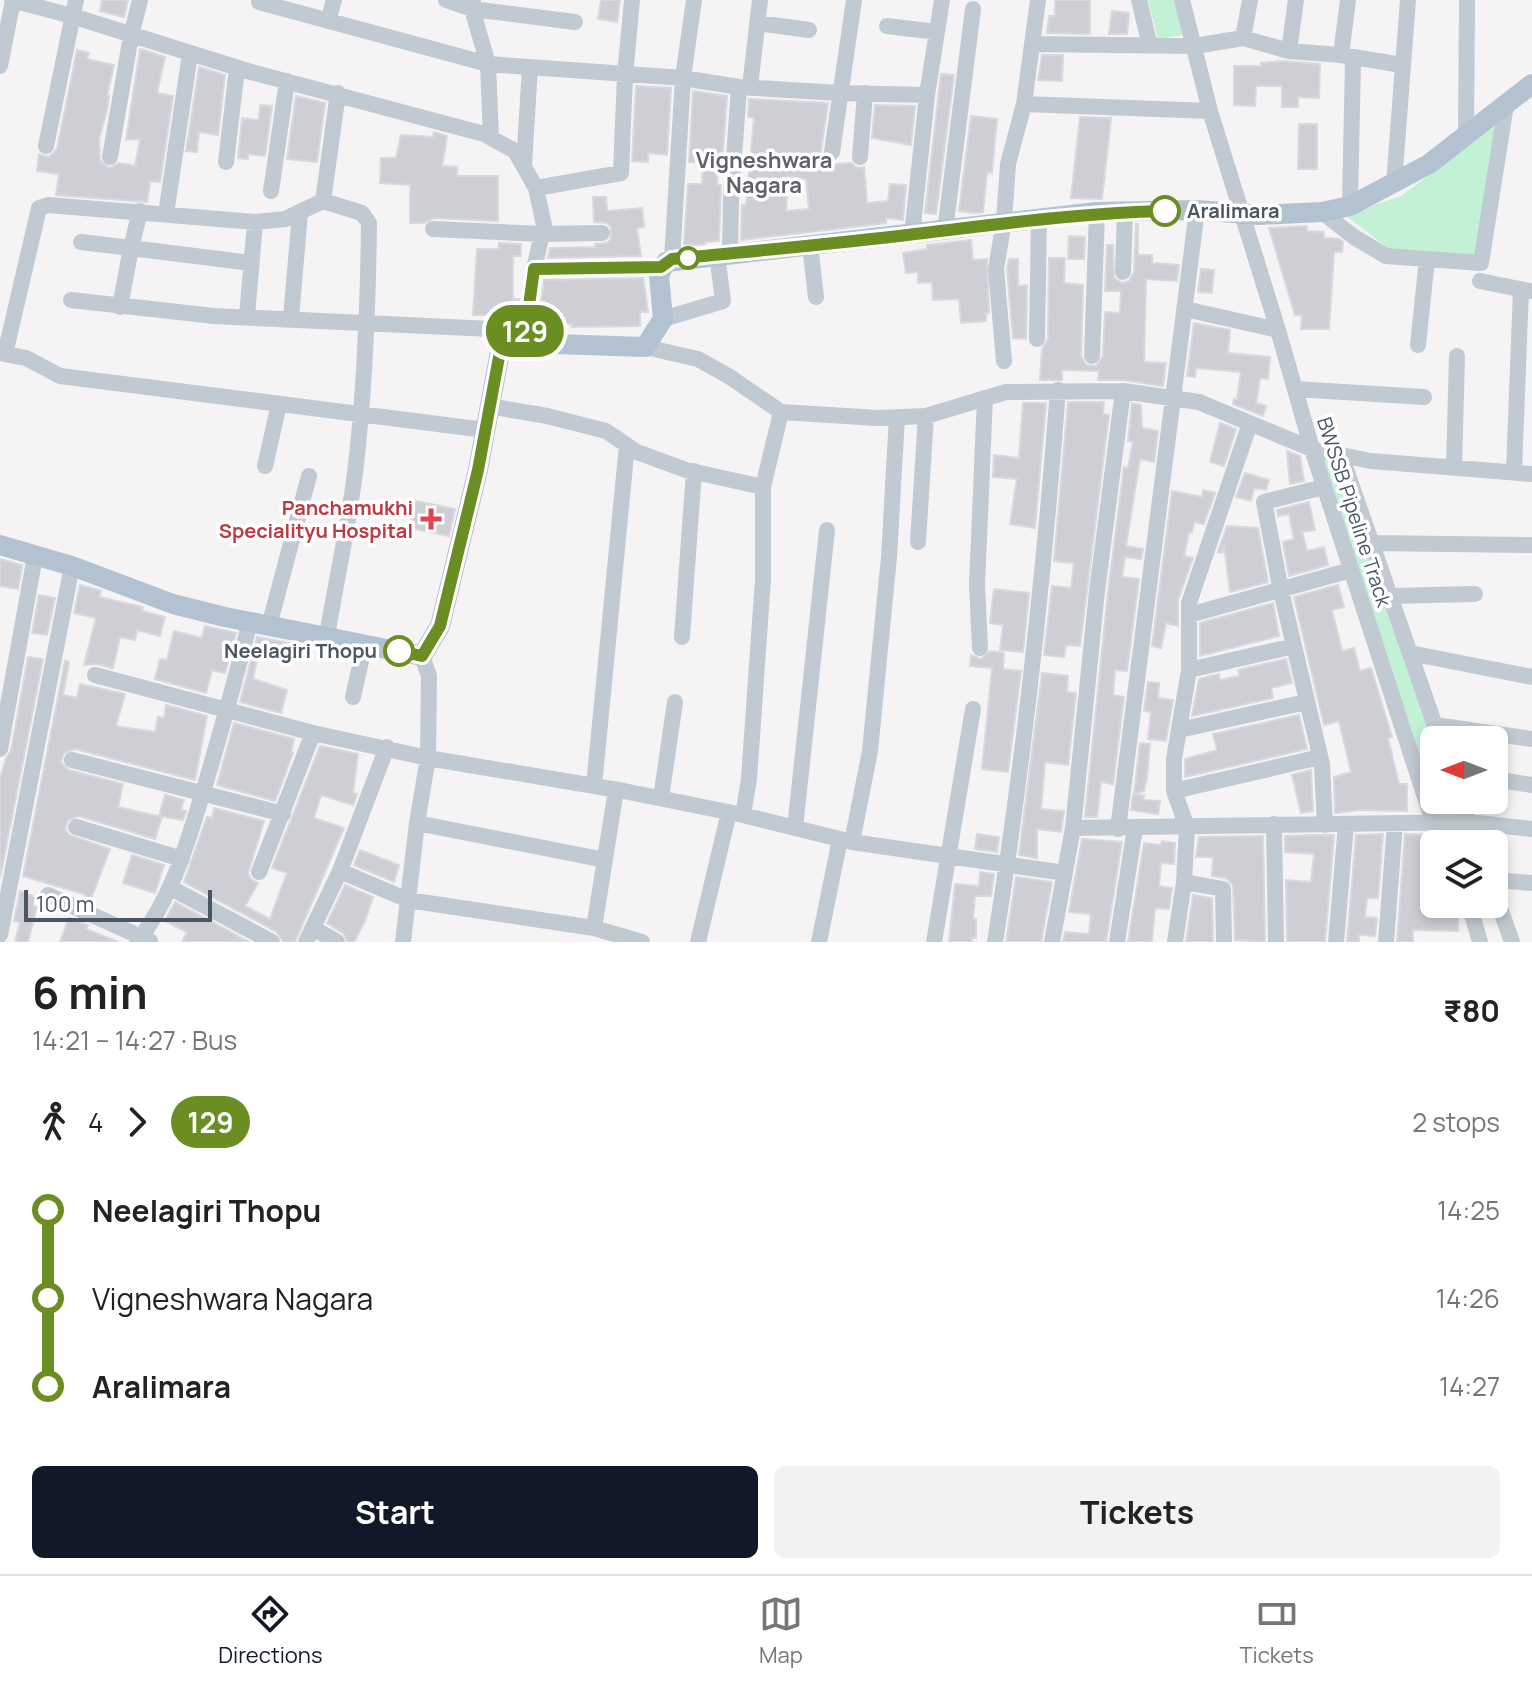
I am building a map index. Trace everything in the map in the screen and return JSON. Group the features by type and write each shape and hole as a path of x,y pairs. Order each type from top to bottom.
{"main road":[{"path":"0,545 72,566 173,604 422,656 440,626 499,357 515,345 645,347 663,319 659,275 666,263 1097,212 1322,212 1350,206 1429,164 1532,84"}],"street":[{"path":"0,66 12,0 74,8 131,36 491,137 515,151 536,188 544,225 515,345 491,329 214,316 71,300"},
{"path":"110,157 140,0"},
{"path":"328,21 334,0"},
{"path":"446,0 575,22"},
{"path":"536,188 621,173 632,0"},
{"path":"534,269 666,263 683,78 694,0"},
{"path":"663,319 723,301 724,254 744,87 760,0"},
{"path":"832,152 854,0"},
{"path":"912,235 927,95 942,0"},
{"path":"1004,361 996,269 1004,221 1008,164 1024,104 1038,0"},
{"path":"1139,0 1150,46"},
{"path":"1182,0 1210,111 1243,214"},
{"path":"1243,38 1250,0"},
{"path":"1289,51 1296,0"},
{"path":"1348,0 1350,206"},
{"path":"1394,184 1408,0"},
{"path":"1466,137 1467,0"},
{"path":"259,2 488,64 683,78 744,87 927,95"},
{"path":"472,4 488,64 491,137"},
{"path":"46,146 74,8"},
{"path":"945,231 973,9"},
{"path":"757,23 809,30"},
{"path":"887,26 937,32"},
{"path":"1032,44 1195,46 1243,38 1289,51 1402,65"},
{"path":"166,214 190,54"},
{"path":"523,166 530,67"},
{"path":"226,162 237,68"},
{"path":"271,191 287,81"},
{"path":"323,201 338,93"},
{"path":"860,157 865,93"},
{"path":"1024,104 1210,111"},
{"path":"1322,212 1354,237 1386,256 1481,263 1506,105"},
{"path":"327,636 355,477 361,414 368,322 369,223 362,213 323,201 275,221 255,222 48,205 39,208 2,354 26,358 60,376 361,414 485,430"},
{"path":"1117,942 1126,829 1197,210"},
{"path":"120,307 140,211"},
{"path":"1092,356 1097,212"},
{"path":"1123,272 1125,212"},
{"path":"291,318 300,213"},
{"name":"BWSSB Pipeline Track","path":"1243,214 1351,570 1445,830"},
{"path":"1037,339 1039,218"},
{"path":"247,316 255,222"},
{"path":"433,229 542,234 602,233"},
{"path":"81,242 251,263"},
{"path":"810,245 816,297"},
{"path":"1418,345 1427,259"},
{"path":"1480,281 1527,290 1514,472"},
{"path":"1185,309 1278,330"},
{"path":"645,347 698,359 781,412 926,416 1006,392 1123,391 1199,402 1312,449 1341,455 1371,461 1532,474"},
{"path":"1454,467 1457,356"},
{"path":"1295,389 1424,397"},
{"path":"995,942 1007,865 1058,390"},
{"path":"1052,942 1073,828 1097,591 1123,391"},
{"path":"980,648 977,584 985,398"},
{"path":"265,466 279,404"},
{"path":"489,406 606,431 637,452 694,471 763,487"},
{"path":"698,942 749,779 763,579 763,487 781,412"},
{"path":"918,542 926,416"},
{"path":"819,942 871,736 889,557 897,417"},
{"path":"1175,942 1184,882 1187,827 1174,791 1174,759 1189,670 1189,603 1250,423"},
{"path":"594,786 627,445"},
{"path":"1341,455 1436,726"},
{"path":"682,637 694,471"},
{"path":"48,895 143,940 171,888 182,859 228,710 309,476"},
{"path":"1324,487 1264,502 1281,591 1320,757 1325,825"},
{"path":"795,828 827,530"},
{"path":"1371,543 1532,545"},
{"path":"1,739 35,556"},
{"path":"0,935 72,566"},
{"path":"1189,615 1351,570"},
{"path":"1389,596 1475,594"},
{"path":"353,697 365,643"},
{"path":"1189,670 1294,646"},
{"path":"1410,653 1532,677"},
{"path":"403,942 428,758 429,676 422,656"},
{"path":"95,675 313,733 428,758 661,798 846,840 1065,873"},
{"path":"661,798 675,702"},
{"path":"1179,730 1306,702"},
{"path":"934,942 973,709"},
{"path":"259,872 313,733"},
{"path":"1508,737 1532,739"},
{"path":"337,942 310,935 340,871 387,747"},
{"path":"1174,791 1320,757"},
{"path":"72,760 283,814"},
{"path":"1508,781 1532,785"},
{"path":"594,928 616,790"},
{"path":"1466,814 1472,830"},
{"path":"1073,828 1469,822 1532,829"},
{"path":"417,823 605,860"},
{"path":"1386,942 1395,823"},
{"path":"1274,824 1276,942"},
{"path":"1336,942 1346,824"},
{"path":"76,827 182,859"},
{"path":"340,871 408,900 594,928 642,942"},
{"path":"1508,881 1532,883"},
{"path":"1184,882 1223,889 1224,942"},
{"path":"171,888 272,942"},
{"path":"1473,918 1480,942"},
{"path":"1504,918 1512,942"}],"green space":[{"path":"1148,0 1174,0 1183,35 1158,39"},
{"path":"1500,122 1478,259 1392,251 1345,215 1401,196"},
{"path":"1316,451 1339,458 1429,726 1420,726 1420,773"},
{"path":"1433,814 1445,814 1443,818 1435,819"}],"building":[{"path":"102,0 128,0 124,17 100,11"},
{"path":"601,0 620,0 617,22 598,19"},
{"path":"1055,0 1090,0 1090,34 1047,33 1049,16 1055,16"},
{"path":"1112,11 1129,13 1127,34 1109,34"},
{"path":"140,49 165,57 157,93 173,96 160,182 150,181 147,202 56,195 59,174 37,171 39,154 49,157 57,149 77,50 89,53 87,59 114,65 99,139 100,160 109,168 119,163 135,166 140,139 126,140"},
{"path":"1042,55 1063,55 1062,81 1038,80"},
{"path":"1261,63 1320,64 1319,98 1298,97 1298,107 1282,107 1282,86 1256,86 1255,106 1234,105 1234,66 1261,66"},
{"path":"199,67 225,75 218,135 199,132 197,152 186,151"},
{"path":"941,74 954,75 936,214 925,213"},
{"path":"636,86 671,88 667,155 648,153 648,162 632,161"},
{"path":"693,91 727,96 722,165 718,165 717,185 721,185 719,241 699,245 684,244 688,184 702,184 703,162 689,162"},
{"path":"296,96 325,103 317,162 287,159"},
{"path":"749,99 828,103 821,150 823,165 851,163 858,168 864,167 867,203 888,201 890,184 906,185 903,220 886,218 886,223 741,240 742,205 746,205 754,118 748,117","holes":["788,177 806,179 809,209 786,211"]},
{"path":"260,105 272,106 265,156 248,154 248,159 238,158 242,118 259,120"},
{"path":"875,105 915,106 911,145 872,138"},
{"path":"971,116 997,119 992,173 987,172 983,212 976,213 959,211"},
{"path":"1080,117 1111,118 1102,199 1071,198"},
{"path":"1299,124 1317,124 1317,169 1298,169"},
{"path":"434,132 447,136 442,166 457,167 457,176 498,176 498,221 434,218 424,223 410,223 410,185 380,183 381,158 396,158 401,135 433,137"},
{"path":"593,197 606,197 607,211 642,208 644,227 637,228 641,256 548,258 550,248 595,247 595,244 607,243 611,239 611,227 607,223 594,222"},
{"path":"1136,224 1138,255 1152,255 1152,263 1179,265 1177,281 1146,279 1144,362 1166,363 1163,386 1098,380 1099,371 1062,370 1062,380 1040,380 1042,349 1048,339 1049,258 1065,258 1064,283 1083,285 1081,356 1086,365 1096,366 1103,356 1105,312 1120,313 1121,291 1105,291 1107,245 1113,245 1114,278 1122,283 1129,281 1134,272"},
{"path":"1307,226 1307,231 1324,232 1324,238 1343,242 1342,252 1334,252 1329,329 1301,329 1302,315 1295,315 1269,228"},
{"path":"1069,236 1085,237 1084,259 1068,259"},
{"path":"971,240 973,260 987,259 989,313 986,313 986,321 961,323 959,299 933,300 932,282 918,283 918,272 906,273 903,253 927,249 927,245"},
{"path":"499,243 521,244 521,256 513,256 513,299 519,299 517,315 473,315 477,249 499,249"},
{"path":"1009,259 1018,259 1018,286 1027,285 1026,339 1013,338 1007,269"},
{"path":"1201,269 1214,270 1212,293 1198,292"},
{"path":"643,278 648,312 640,312 640,326 572,327 572,324 538,323 544,280"},
{"path":"1194,323 1230,330 1228,353 1270,357 1268,379 1260,378 1256,403 1266,406 1263,416 1233,404 1237,399 1241,372 1196,368 1195,377 1187,376"},
{"path":"1068,402 1104,402 1103,414 1109,415 1080,646 1066,645 1064,657 1044,655 1052,586 1071,588 1074,563 1054,561"},
{"path":"1023,403 1046,403 1035,528 1010,524 1017,479 993,477 994,455 1019,458"},
{"path":"1132,403 1141,405 1142,428 1158,431 1154,462 1140,459 1126,546 1143,549 1141,559 1125,557 1122,577 1139,579 1127,671 1115,670 1113,695 1124,697 1113,784 1101,782 1097,817 1085,817 1124,467 1128,468 1133,442 1128,441"},
{"path":"1220,423 1236,429 1224,466 1210,462"},
{"path":"1287,451 1300,456 1304,481 1290,484"},
{"path":"1245,473 1269,480 1266,490 1254,488 1251,501 1236,497"},
{"path":"1203,490 1215,493 1204,524 1194,522 1192,533 1189,532 1184,556 1193,558 1178,600 1178,626 1166,623 1161,648 1152,646 1172,491 1202,497"},
{"path":"416,501 455,509 449,536 410,528"},
{"path":"1309,502 1315,530 1302,532 1307,551 1324,547 1328,565 1289,576 1283,542 1294,539 1289,514 1278,516 1277,510"},
{"path":"1227,526 1258,528 1268,582 1230,592 1224,545 1222,553 1218,552"},
{"path":"0,559 22,565 18,589 0,586"},
{"path":"80,585 101,591 99,597 143,607 142,611 165,617 160,636 137,630 135,640 120,637 113,668 84,665 96,618 74,613"},
{"path":"1338,585 1344,607 1332,610 1342,651 1354,648 1360,671 1371,668 1392,737 1388,738 1399,784 1407,784 1407,811 1335,813 1334,777 1351,772 1339,721 1324,725 1294,597"},
{"path":"994,589 1029,593 1023,652 1000,650 1003,625 990,623"},
{"path":"39,595 55,598 47,635 32,633"},
{"path":"1273,603 1279,636 1200,656 1200,623"},
{"path":"205,626 236,633 225,673 212,670 206,693 155,679 160,659 167,660 174,631 202,638"},
{"path":"257,637 290,643 289,655 273,653 272,658 258,655 253,679 287,690 281,713 240,702"},
{"path":"990,651 1004,653 1003,669 1021,671 1008,772 982,769 992,668 970,666 971,655 981,659"},
{"path":"28,657 43,659 0,878 0,779 11,751"},
{"path":"1286,659 1292,683 1271,688 1273,698 1192,716 1199,679 1219,674 1220,680 1240,676 1238,670"},
{"path":"65,661 69,662 63,695 77,698 80,684 125,694 116,726 155,732 158,717 164,718 166,705 207,716 195,780 75,749 64,753 61,762 69,770 123,784 118,807 162,817 155,839 79,816 68,820 65,829 69,835 110,849 91,899 23,876"},
{"path":"1042,673 1068,676 1067,692 1076,693 1068,765 1045,762 1041,809 1064,811 1061,832 1037,829 1037,858 1019,855"},
{"path":"1148,682 1159,683 1158,698 1173,700 1166,741 1148,739 1151,712 1144,711"},
{"path":"1299,715 1307,749 1185,777 1185,759 1217,750 1213,734"},
{"path":"234,723 294,739 293,753 275,801 217,785"},
{"path":"1140,743 1150,744 1147,777 1144,791 1134,794"},
{"path":"320,746 358,754 353,793 357,794 353,805 321,795 314,818 344,828 295,942 283,942 277,932 184,882 207,817 212,818 214,808 264,821 248,873 258,883 245,906 270,919 287,873 272,868"},
{"path":"1311,770 1313,811 1301,813 1292,775"},
{"path":"165,795 184,800 181,810 186,811 183,820 159,816"},
{"path":"1133,795 1144,795 1143,800 1160,801 1158,814 1131,810"},
{"path":"977,834 999,837 997,852 975,849"},
{"path":"1383,834 1378,898 1367,898 1365,917 1377,918 1375,936 1359,935 1359,942 1347,942 1356,835"},
{"path":"1405,834 1420,834 1420,918 1458,918 1458,931 1413,930 1413,942 1397,942"},
{"path":"1334,835 1325,942 1287,942 1286,880 1311,882 1314,854 1285,852 1285,836"},
{"path":"1263,836 1265,942 1235,940 1233,885 1226,878 1212,876 1213,857 1196,857 1199,837"},
{"path":"1082,839 1122,842 1106,942 1063,942 1065,932 1089,934 1091,914 1069,912"},
{"path":"1162,841 1175,843 1174,864 1161,863 1159,886 1172,888 1169,909 1155,908 1152,942 1128,942 1144,843 1161,845"},
{"path":"360,850 399,865 394,882 354,865"},
{"path":"132,855 164,865 155,893 123,883"},
{"path":"980,872 994,874 991,896 975,896 973,919 976,919 976,938 972,938 972,942 949,942 955,884 979,886"},
{"path":"1016,877 1052,882 1041,942 1006,942"},
{"path":"345,885 373,897 354,942 348,942 343,933 327,923"},
{"path":"20,891 35,897 34,906 37,907 28,942 15,942 20,922 14,921"},
{"path":"1193,895 1212,898 1213,942 1186,942"},
{"path":"175,902 249,942 182,942 187,932 165,921"},
{"path":"69,918 88,925 86,929 118,942 60,942"}],"bus line":[{"name":"129","path":"399,651 422,656 440,626 478,470 499,357 506,347 524,343 534,269 661,267 672,259 912,235 1004,221 1097,212 1165,211"}],"place":[{"name":"Aralimara","path":"1165,211"},
{"name":"Panchamukhi Specialityu Hospital","path":"431,519"},
{"name":"Neelagiri Thopu","path":"399,651"}],"district":[{"name":"Vigneshwara Nagara","path":"764,172"}]}
